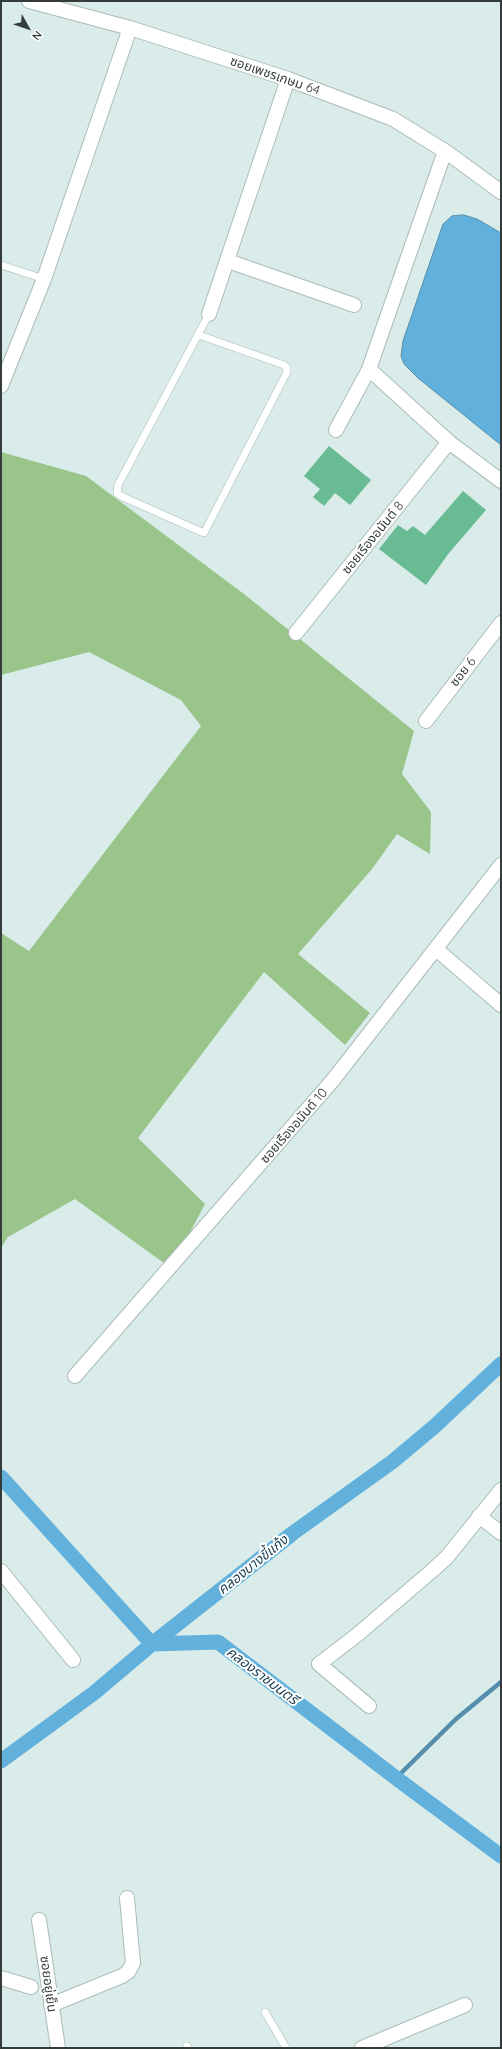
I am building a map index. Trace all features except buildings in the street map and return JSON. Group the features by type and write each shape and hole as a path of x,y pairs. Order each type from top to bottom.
{"street":[{"name":"ซอยเพชรเกษม 64","path":"29,1 130,28 288,79 393,119 445,151 501,192"},
{"path":"1,386 44,279 130,28"},
{"path":"209,314 288,79"},
{"path":"336,430 369,369 445,151"},
{"path":"228,261 354,304"},
{"path":"369,369 449,442 501,481"},
{"name":"ซอยเรืองอนันต์ 8","path":"296,633 449,442"},
{"name":"ซอย 6","path":"426,721 501,623"},
{"name":"ซอยเรืองอนันต์ 10","path":"75,1376 333,1080 501,865"},
{"path":"436,949 501,1005"},
{"path":"369,1706 319,1664 357,1635 447,1557 501,1490"},
{"path":"479,1516 501,1533"},
{"path":"1,1571 73,1660"},
{"path":"51,2005 122,1976 128,1972 133,1963 127,1898"},
{"name":"ซอยอยู่เย็น","path":"39,1920 58,2048"},
{"path":"1,1978 31,1987"},
{"path":"362,2048 465,2005"}],"lane":[{"path":"1,265 44,279"},
{"path":"199,335 284,365 287,368 287,372 204,533 123,498 118,492 118,485 209,314"},
{"path":"264,2012 286,2048"}],"green space":[{"path":"1,452 86,476 244,594 414,731 402,774 431,812 430,854 397,834 372,869 298,954 370,1013 345,1045 264,972 138,1138 205,1204 171,1268 75,1199 8,1237 1,1248 1,933 29,951 201,726 181,700 89,652 1,675"}],"water":[{"path":"464,215 477,219 501,233 501,445 418,378 404,364 401,356 403,341 443,224 452,216"}],"waterway":[{"name":"คลองบางขี้แก้ง","path":"1,1761 94,1693 152,1644 293,1533 392,1462 435,1426 501,1364"},
{"name":"คลองราชมนตรี","path":"1,1477 152,1644 218,1642 501,1856"},
{"path":"396,1778 456,1719 501,1682"}]}
